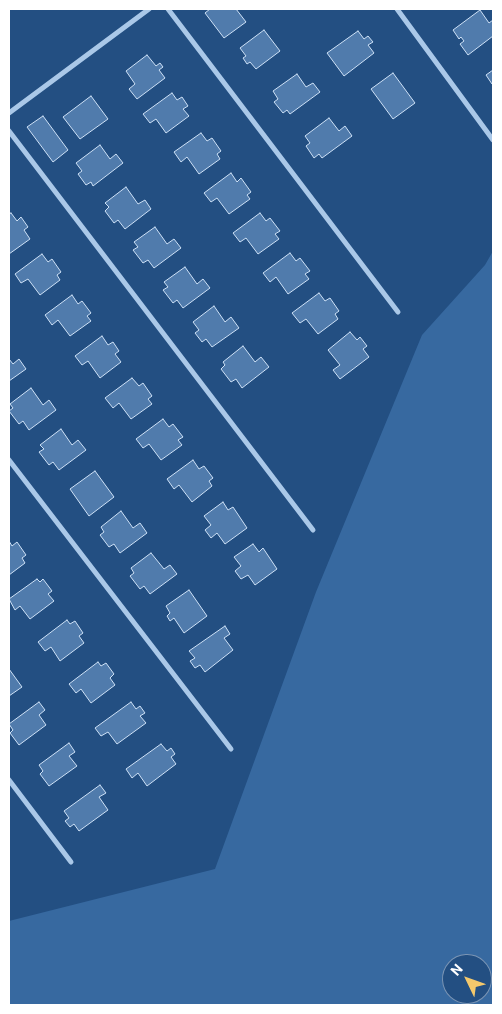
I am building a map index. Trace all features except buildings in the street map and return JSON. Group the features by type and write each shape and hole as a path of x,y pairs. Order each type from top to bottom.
{"street":[{"path":"9,114 149,9"},
{"path":"168,9 398,312"},
{"path":"397,9 493,140"},
{"path":"9,132 313,530"},
{"path":"9,460 231,749"},
{"path":"9,780 71,862"}],"shaded area":[{"path":"493,251 493,1005 9,1005 9,921 215,869 316,592 422,335 485,265"}]}
